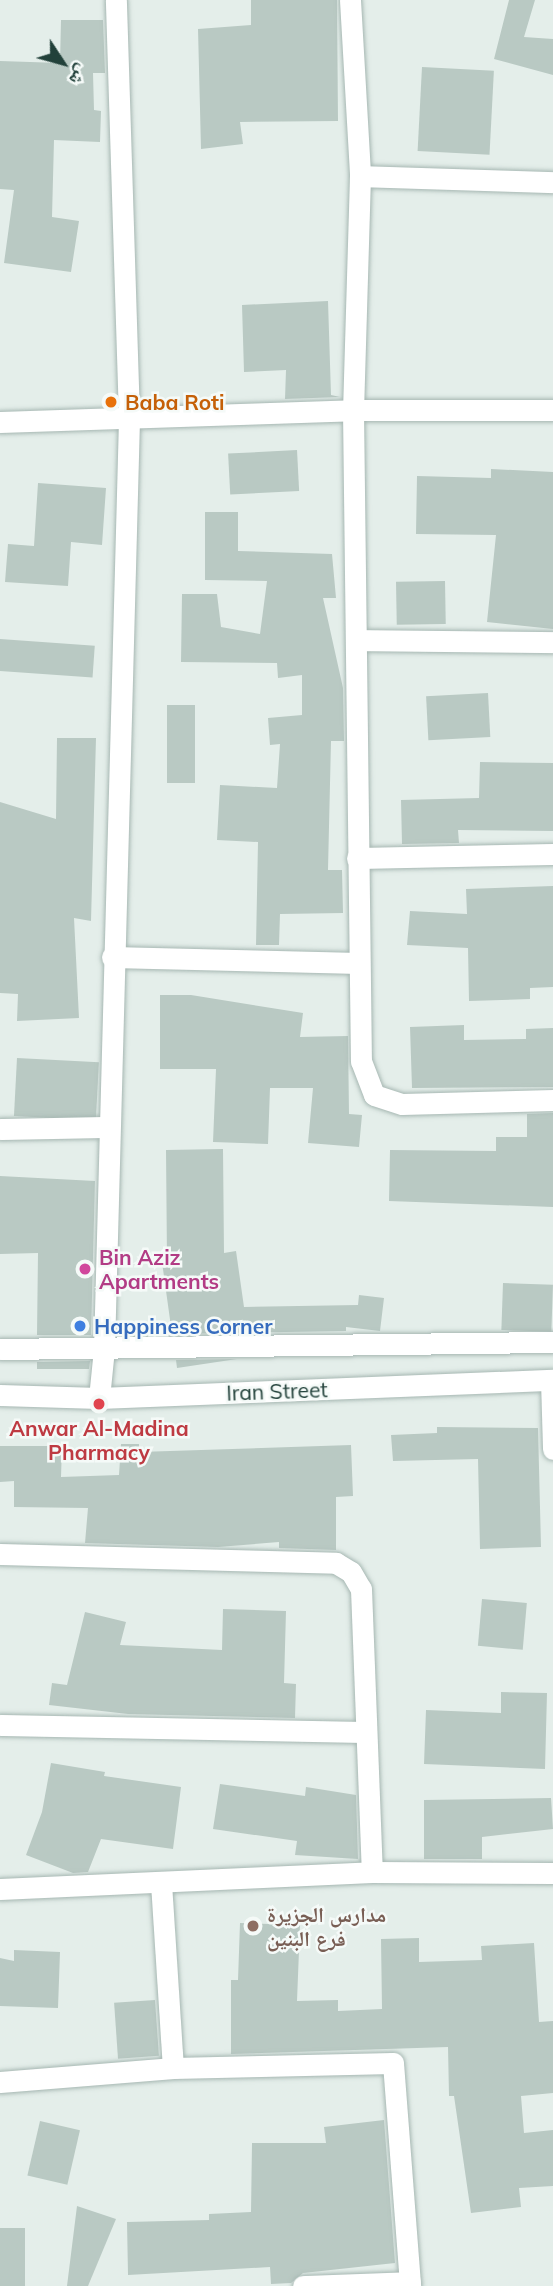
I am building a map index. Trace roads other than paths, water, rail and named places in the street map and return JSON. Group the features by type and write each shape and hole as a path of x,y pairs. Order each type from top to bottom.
{"street":[{"path":"99,1398 104,1349 107,1127 129,418 116,0"},
{"path":"350,0 360,176 353,410 358,640 361,1061 374,1095 402,1104 553,1100"},
{"path":"360,176 553,181"},
{"path":"0,422 353,410 553,410"},
{"path":"358,640 553,642"},
{"path":"358,858 553,854"},
{"path":"112,957 359,963"},
{"path":"0,1129 107,1127"},
{"name":"Iran Street","path":"0,1349 553,1342"},
{"path":"552,1379 553,1449"},
{"name":"Iran Street","path":"0,1395 99,1398 552,1379"},
{"path":"0,1554 336,1563 351,1572 361,1589 372,1872"},
{"path":"0,1725 366,1732"},
{"path":"0,1889 372,1872 553,1872"},
{"path":"161,1883 173,2068"},
{"path":"0,2082 173,2068 393,2063 410,2284 303,2286"}],"place":[{"name":"Baba Roti","path":"111,402"},
{"name":"Bin Aziz Apartments","path":"85,1269"},
{"name":"Happiness Corner","path":"80,1326"},
{"name":"Anwar Al-Madina Pharmacy","path":"99,1404"},
{"name":"مدارس الجزيرة فرع البنين","path":"253,1926"}]}
